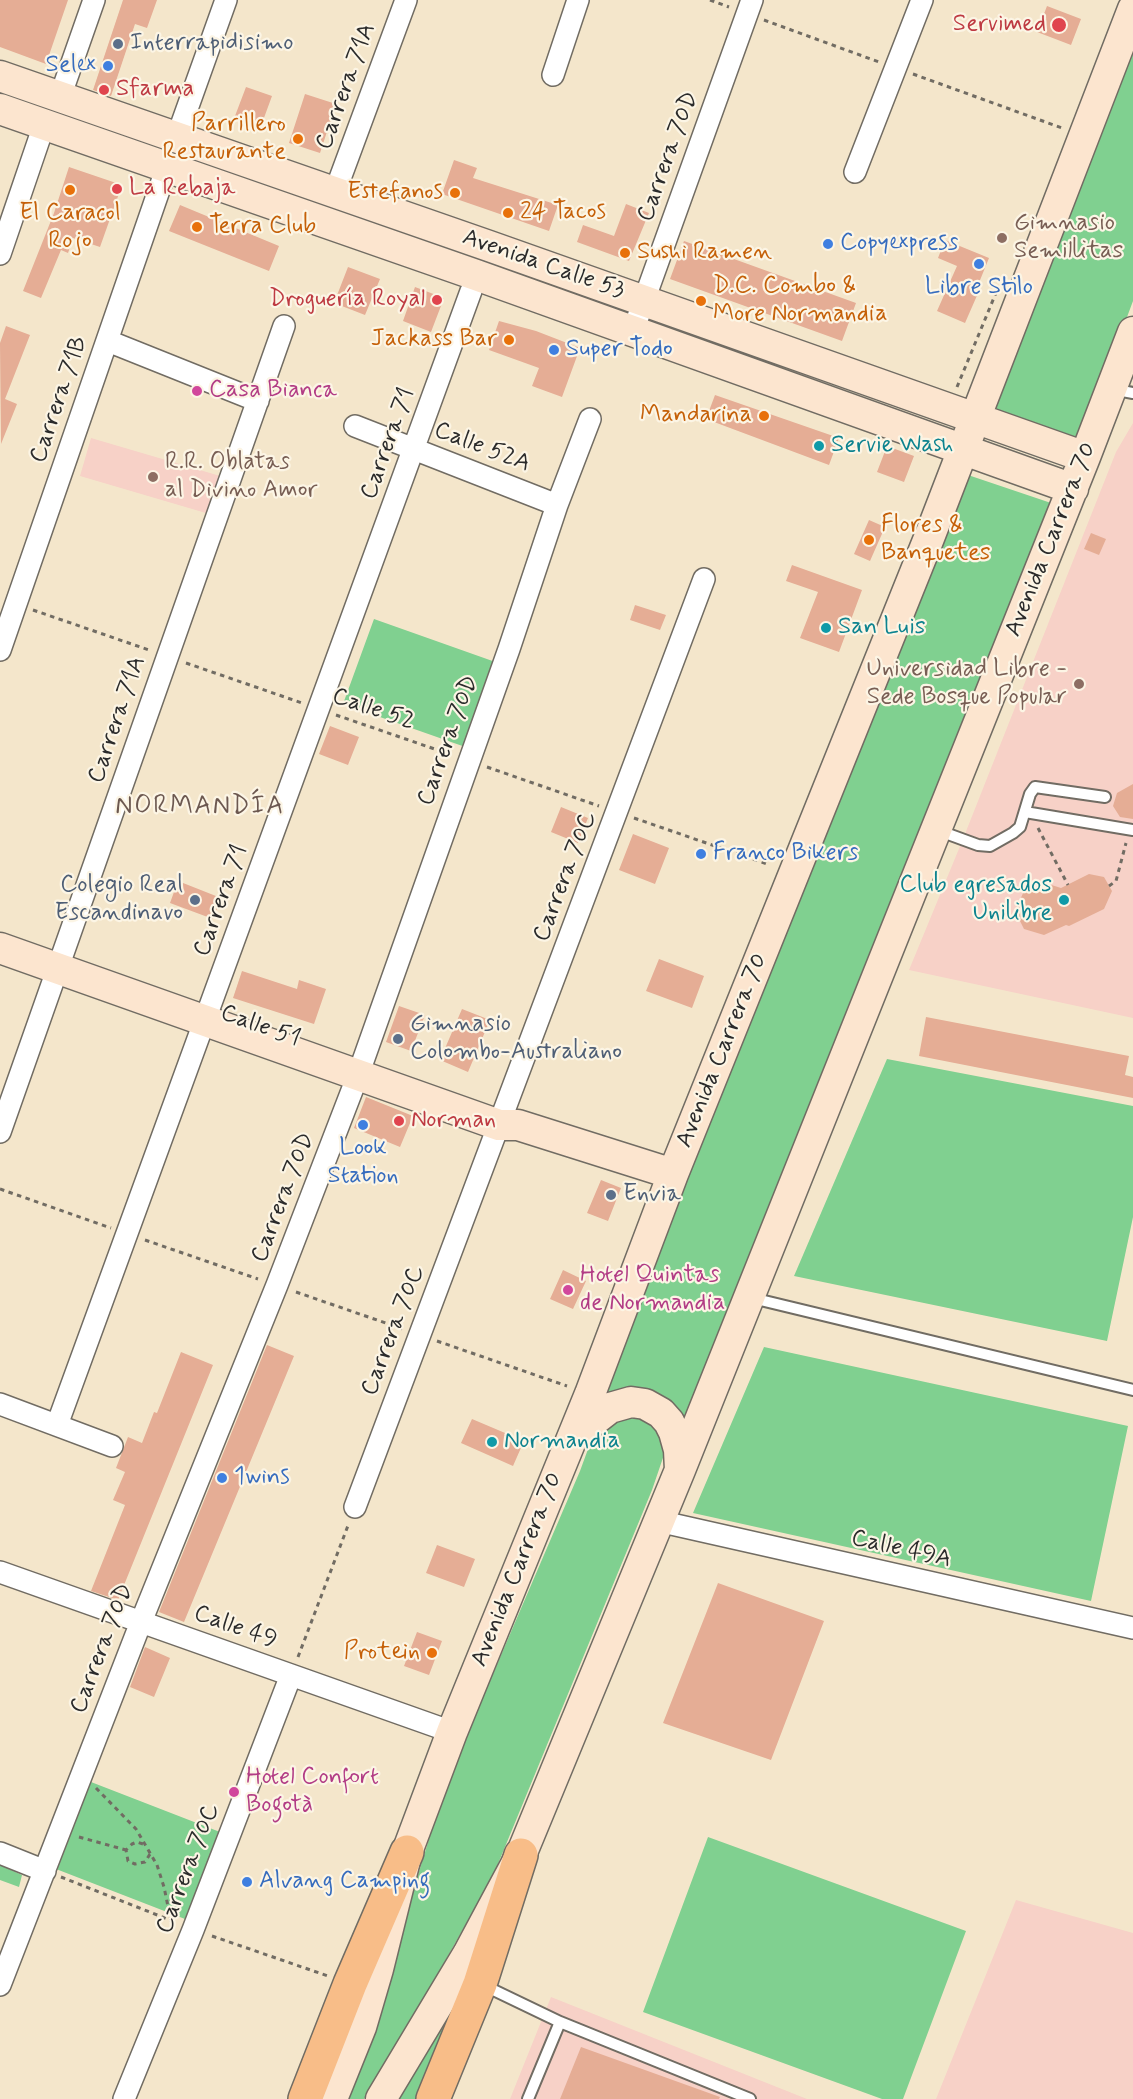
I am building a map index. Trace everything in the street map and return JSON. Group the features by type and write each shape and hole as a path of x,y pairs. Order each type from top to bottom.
{"main road":[{"name":"Avenida Carrera 70","path":"332,2099 361,2026 378,1969 407,1852 452,1732 571,1440 673,1174 859,716 1131,15"},
{"name":"Avenida Calle 53","path":"0,76 1085,457"},
{"name":"Avenida Calle 53","path":"0,109 1073,489"},
{"name":"Avenida Carrera 70","path":"381,2099 468,1954 521,1855 680,1470 1085,457 1122,391 1133,332"},
{"name":"Calle 51","path":"0,934 60,962 207,1015 507,1121 673,1174"},
{"name":"Calle 51","path":"0,948 60,962"},
{"path":"571,1440 610,1408 631,1402 645,1404 661,1413 669,1422 679,1450 680,1470"},
{"path":"304,2099 350,1984 407,1852"},
{"path":"433,2099 480,1984 521,1855"}],"street":[{"path":"60,97 94,0"},
{"path":"177,137 226,0"},
{"name":"Carrera 71A","path":"335,192 406,0"},
{"path":"553,75 579,0"},
{"name":"Carrera 70D","path":"633,332 752,0"},
{"path":"855,172 922,0"},
{"path":"0,254 44,124"},
{"name":"Carrera 71B","path":"0,650 167,167"},
{"name":"Carrera 71","path":"57,1425 471,291"},
{"name":"Carrera 71A","path":"0,1132 284,326"},
{"path":"108,341 258,401"},
{"name":"Carrera 70D","path":"0,1985 141,1622 278,1286 360,1069 509,649 557,505 590,419"},
{"name":"Calle 52A","path":"355,426 557,505"},
{"name":"Carrera 70C","path":"355,1507 507,1121 704,579"},
{"path":"0,1404 112,1446"},
{"name":"Calle 49A","path":"658,1521 1133,1628"},
{"name":"Calle 49","path":"0,1572 452,1732"},
{"name":"Carrera 70C","path":"124,2099 193,1930 291,1675"},
{"path":"0,1853 45,1871"}],"lane":[{"path":"936,830 978,845 990,846 1018,830 1028,813 1030,794 1035,788 1105,796"},
{"path":"1028,813 1131,830"},
{"path":"749,1297 1133,1390"},
{"path":"480,1984 560,2022 733,2096 750,2099"},
{"path":"528,2099 560,2022"}],"path":[{"name":"Calle 52","path":"17,604 770,865"},
{"path":"1028,813 1068,885"},
{"path":"1109,886 1116,881 1131,830"},
{"path":"291,1675 355,1507"},
{"path":"82,1776 106,1796 136,1829 164,1887 171,1921"},
{"path":"60,1832 126,1850"},
{"path":"126,1850 137,1842 144,1845"},
{"path":"126,1850 128,1861 135,1864 145,1863 150,1854"}],"shaded area":[{"name":"Universidad Libre - Sede Bosque Popular","path":"1133,423 1133,1018 909,970 1116,452"},
{"name":"R.R. Oblatas al Divino Amor","path":"91,438 227,478 216,516 80,476"},
{"path":"1016,1900 1133,1933 1133,2099 936,2099"},
{"path":"551,1997 807,2099 510,2099"}],"green space":[{"path":"1133,51 1133,301 1080,443 993,411"},
{"path":"968,475 1054,504 684,1429 622,1390 603,1393 773,960"},
{"path":"374,619 501,664 471,749 343,704"},
{"path":"887,1059 1133,1106 1133,1217 1107,1341 794,1276"},
{"path":"764,1347 1128,1426 1091,1601 693,1513"},
{"path":"650,1414 666,1449 652,1490 493,1876 364,2099 348,2099 395,1967 412,1894 447,1781 580,1471 595,1430 617,1415"},
{"path":"91,1782 220,1832 185,1919 56,1869"},
{"path":"708,1837 966,1931 903,2099 882,2099 643,2012"},
{"path":"0,1865 22,1875 19,1887 0,1880"},
{"path":"454,2007 422,2099 394,2099"}],"building":[{"path":"0,0 68,0 46,64 0,47"},
{"path":"123,0 157,0 147,28 135,24 111,96 93,90"},
{"name":"Servimed","path":"1047,6 1081,19 1071,45 1037,32"},
{"path":"246,87 272,96 261,126 235,116"},
{"path":"305,94 336,104 320,153 289,143"},
{"path":"454,160 477,168 473,178 558,205 549,231 442,194"},
{"path":"69,167 122,185 100,247 73,238 68,253 61,250 41,298 23,291 54,213"},
{"path":"626,204 649,213 629,261 577,242 583,225 614,236"},
{"path":"180,205 279,246 269,271 169,231"},
{"path":"945,240 989,258 976,290 979,291 965,323 937,311 957,266 938,258"},
{"path":"684,241 856,303 842,341 670,279"},
{"path":"348,267 380,279 365,315 334,303"},
{"path":"415,287 444,298 431,332 403,321"},
{"path":"499,321 536,331 580,348 562,397 532,386 539,368 489,350"},
{"path":"6,326 30,335 5,399 17,404 1,444 0,343"},
{"path":"715,395 839,438 829,465 706,419"},
{"path":"887,446 914,456 904,482 877,472"},
{"name":"Flores & Banquetes","path":"869,520 885,527 870,561 854,554"},
{"path":"1091,533 1106,539 1099,555 1084,549"},
{"path":"792,565 862,590 839,652 800,638 818,592 786,581"},
{"path":"635,605 666,615 660,630 630,620"},
{"path":"330,726 359,737 348,765 319,754"},
{"path":"1133,784 1133,819 1120,817 1113,806 1117,793"},
{"path":"561,807 588,818 578,843 551,832"},
{"path":"633,834 669,848 655,884 619,870"},
{"name":"Club egresados Unilibre","path":"1089,874 1104,877 1112,891 1104,909 1044,935 1024,929 1015,911 1024,891 1042,882 1061,888"},
{"name":"Colegio Real Escandinavo","path":"178,881 221,898 213,919 170,903"},
{"path":"659,959 704,976 692,1008 646,991"},
{"path":"242,971 297,989 299,980 326,989 314,1024 233,998"},
{"path":"399,1006 425,1015 411,1051 386,1042"},
{"path":"462,1009 490,1020 468,1072 440,1060"},
{"path":"926,1017 1129,1056 1125,1075 1133,1077 1133,1098 919,1056"},
{"path":"366,1097 413,1116 400,1147 354,1128"},
{"path":"601,1180 621,1188 608,1221 587,1213"},
{"name":"Hotel Quintas de Normandia","path":"563,1270 586,1281 573,1309 550,1299"},
{"path":"267,1345 294,1356 184,1622 159,1612"},
{"path":"181,1352 213,1365 118,1600 91,1591 125,1505 113,1500 125,1472 116,1468 128,1437 142,1443 154,1412 157,1413"},
{"name":"Normandia","path":"472,1419 524,1441 513,1466 461,1443"},
{"path":"437,1545 475,1559 464,1587 426,1573"},
{"path":"718,1583 824,1621 771,1760 663,1723"},
{"path":"417,1632 442,1641 429,1675 404,1666"},
{"path":"145,1647 170,1658 154,1697 130,1687"},
{"path":"581,2047 720,2097 719,2099 560,2099"}],"place":[{"name":"Servimed","path":"1059,25"},
{"name":"Interrapidisimo","path":"118,44"},
{"name":"Selex","path":"108,66"},
{"name":"Sfarma","path":"104,90"},
{"name":"Parrillero Restaurante","path":"298,139"},
{"name":"La Rebaja","path":"117,189"},
{"name":"El Caracol Rojo","path":"70,190"},
{"name":"Estefanos","path":"455,193"},
{"name":"24 Tacos","path":"508,213"},
{"name":"Terra Club","path":"197,227"},
{"name":"Gimnasio Semillitas","path":"1002,238"},
{"name":"Copyexpress","path":"828,244"},
{"name":"Sushi Ramen","path":"625,253"},
{"name":"Libre Stilo","path":"979,264"},
{"name":"Droguería Royal","path":"437,300"},
{"name":"D.C. Combo & More Normandia","path":"701,301"},
{"name":"Jackass Bar","path":"509,340"},
{"name":"Super Todo","path":"554,350"},
{"name":"Casa Bianca","path":"197,391"},
{"name":"Mandarina","path":"764,416"},
{"name":"Servie Wash","path":"819,446"},
{"name":"R.R. Oblatas al Divino Amor","path":"153,477"},
{"name":"Flores & Banquetes","path":"869,540"},
{"name":"San Luis","path":"826,628"},
{"name":"Universidad Libre - Sede Bosque Popular","path":"1079,684"},
{"name":"Franco Bikers","path":"701,854"},
{"name":"Colegio Real Escandinavo","path":"195,900"},
{"name":"Club egresados Unilibre","path":"1064,900"},
{"name":"Gimnasio Colombo-Australiano","path":"398,1039"},
{"name":"Norman","path":"399,1121"},
{"name":"Look Station","path":"363,1125"},
{"name":"Envia","path":"611,1195"},
{"name":"Hotel Quintas de Normandia","path":"568,1290"},
{"name":"Normandia","path":"492,1442"},
{"name":"1wins","path":"222,1478"},
{"name":"Protein","path":"432,1653"},
{"name":"Hotel Confort Bogotà","path":"234,1792"},
{"name":"Alvang Camping","path":"247,1882"}],"district":[{"name":"NORMANDÍA","path":"200,808"}]}
